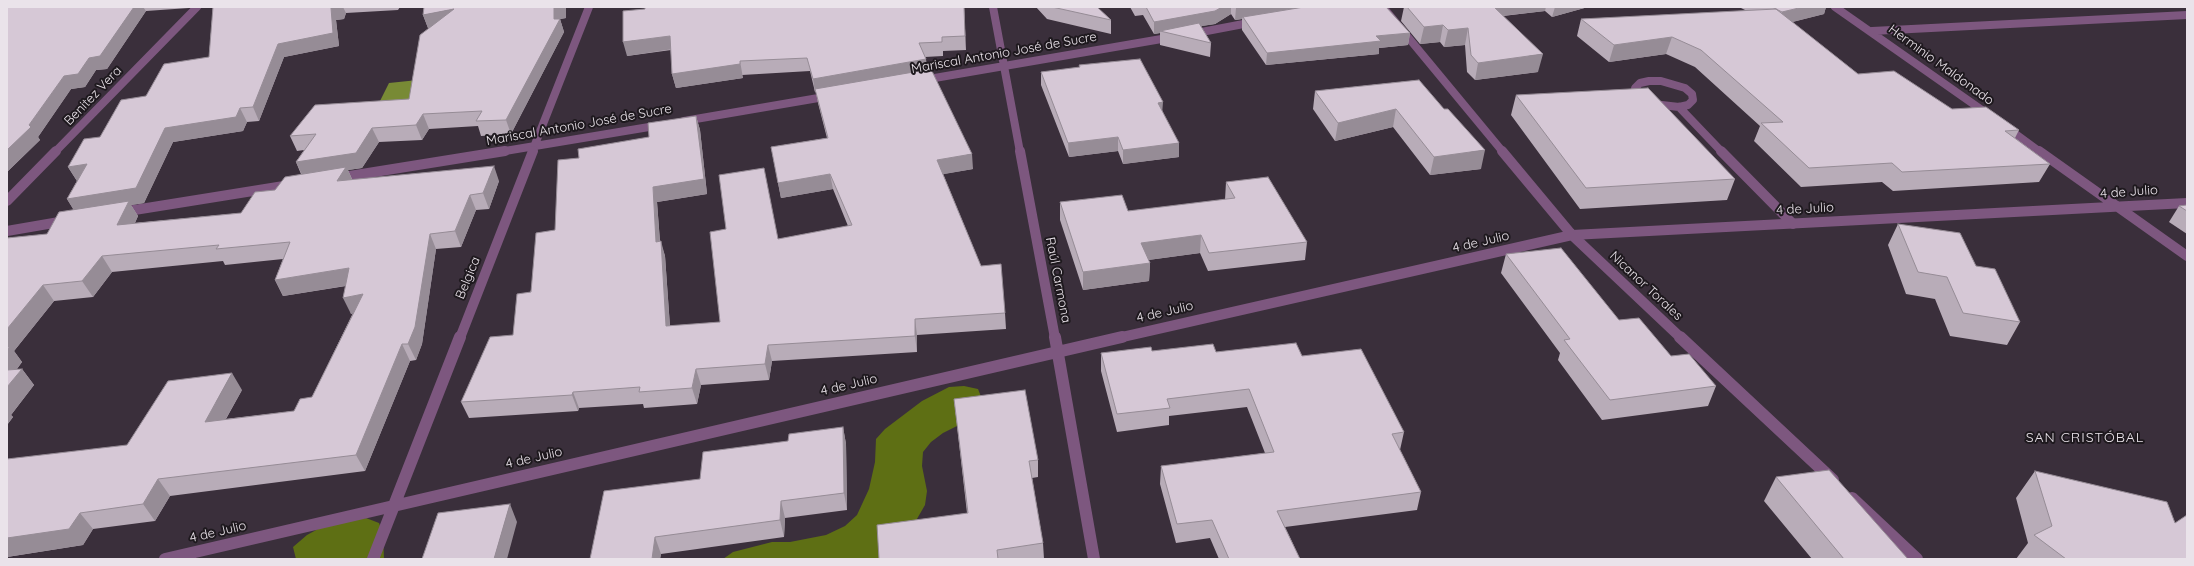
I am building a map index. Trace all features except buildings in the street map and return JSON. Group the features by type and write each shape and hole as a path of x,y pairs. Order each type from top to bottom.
{"street":[{"name":"Benitez Vera","path":"7,201 196,7"},
{"name":"Belgica","path":"373,559 589,7"},
{"name":"Raúl Carmona","path":"993,7 1058,350 1094,559"},
{"name":"Nicanor Torales","path":"1383,7 1572,236 1917,559"},
{"name":"Herminio Maldonado","path":"1835,7 1872,31 2187,256"},
{"path":"1872,31 2187,15"},
{"name":"Mariscal Antonio José de Sucre","path":"917,81 1262,21"},
{"path":"1679,107 1688,105 1693,100 1692,94 1685,88 1661,81 1640,83 1635,88 1636,93 1639,96 1653,104 1679,107 1793,224"},
{"name":"Mariscal Antonio José de Sucre","path":"330,179 839,94"},
{"path":"109,214 298,184"},
{"name":"4 de Julio","path":"165,559 1058,350 1572,236 2118,208 2187,203"},
{"path":"7,231 78,219"}],"shaded area":[{"path":"418,80 409,100 379,103 389,83"},
{"path":"964,386 978,389 982,399 971,419 943,433 931,442 923,452 922,466 927,491 925,505 910,531 910,559 723,559 733,552 772,542 790,542 826,535 845,526 857,515 869,489 875,462 876,439 885,429 922,401 949,387"},
{"path":"366,518 379,523 383,533 384,559 296,559 293,547 307,535 327,524"}],"district":[{"name":"SAN CRISTÓBAL","path":"2085,438"}]}
